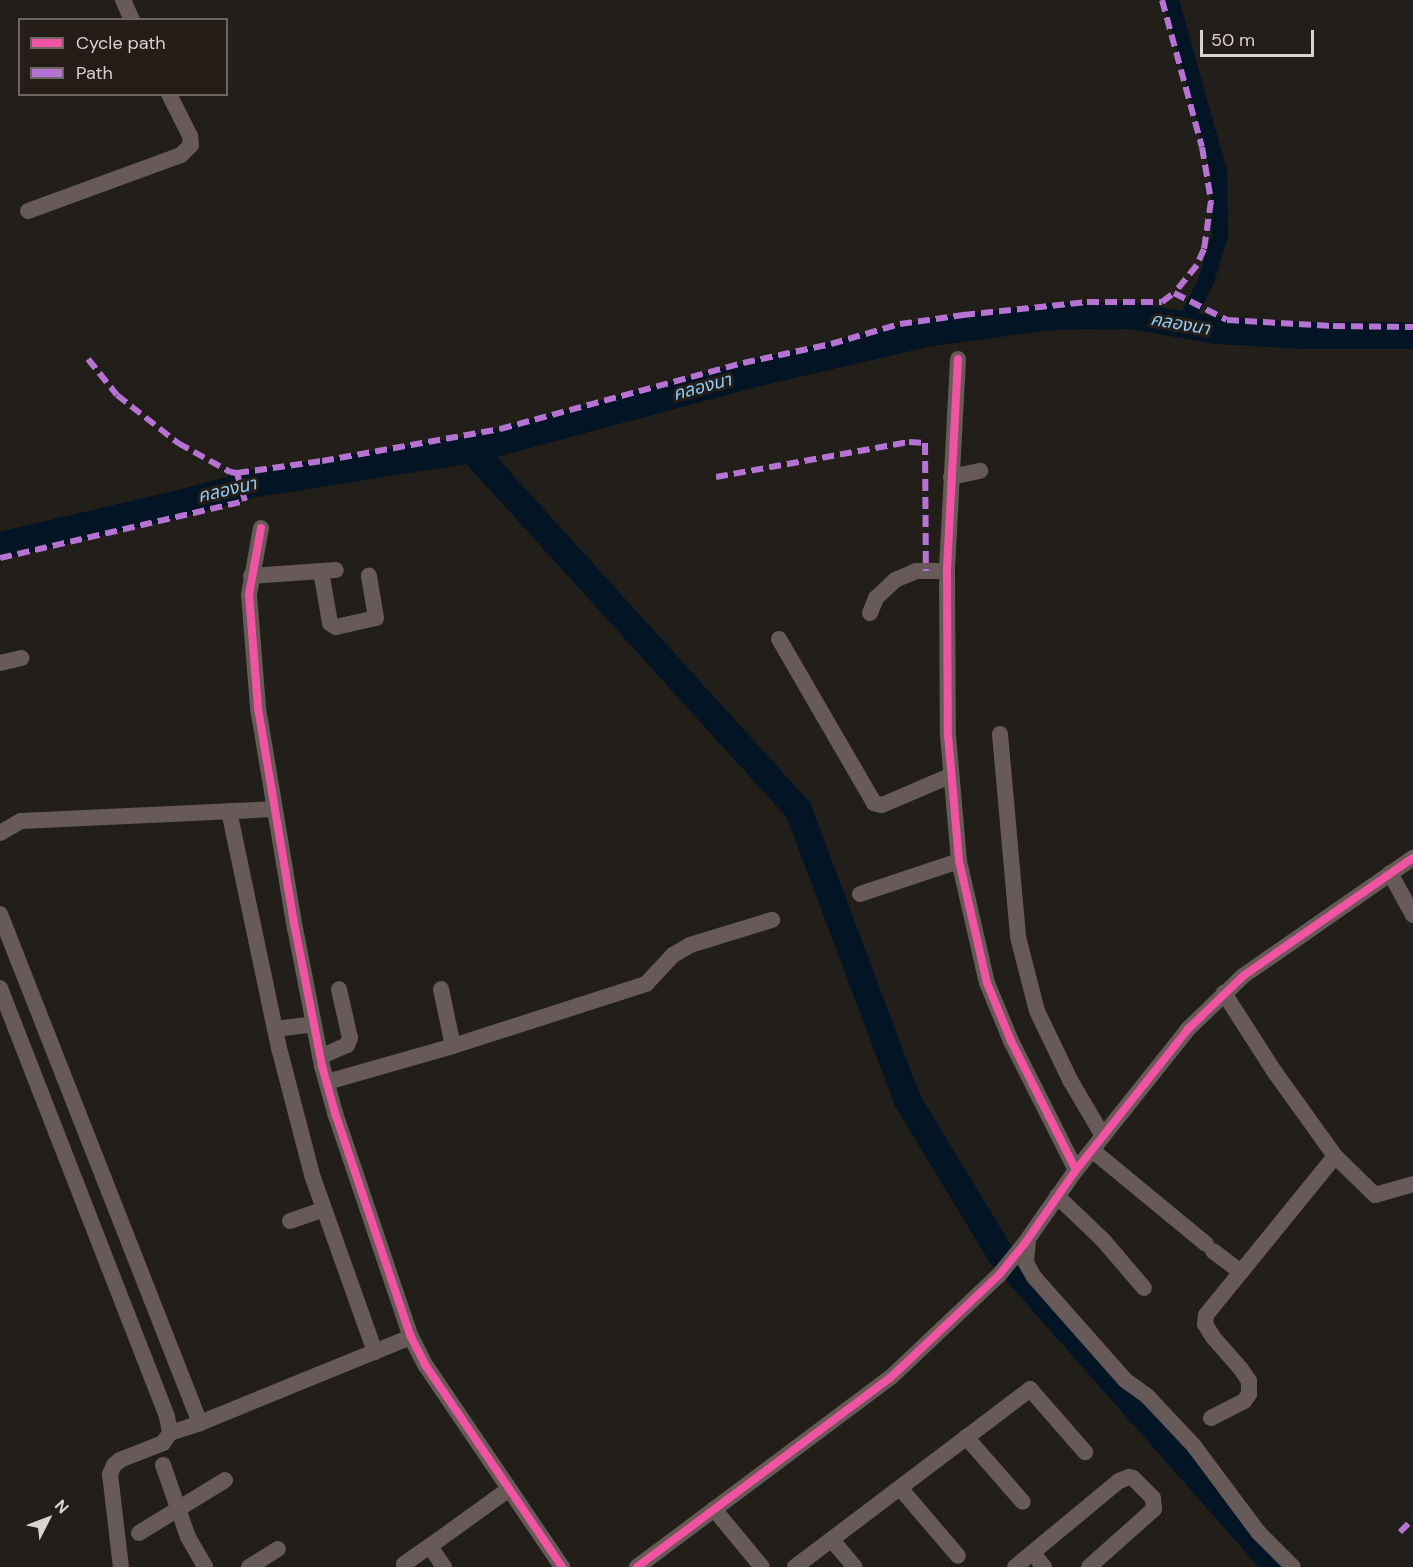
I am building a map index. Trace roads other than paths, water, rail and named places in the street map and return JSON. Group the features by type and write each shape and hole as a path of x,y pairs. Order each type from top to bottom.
{"street":[{"path":"123,0 131,18"},
{"path":"28,211 181,155 191,145 190,136 170,96"},
{"path":"958,358 946,571 950,776 959,861 987,983 1011,1041 1076,1170"},
{"path":"951,477 980,471"},
{"path":"261,528 251,576 251,629 258,708 273,809 320,1057 327,1082 411,1337 426,1366 562,1567"},
{"path":"251,576 328,571 332,626 377,627 369,576"},
{"path":"870,613 876,598 894,580 916,571 946,571"},
{"path":"779,639 874,803 882,805 950,776"},
{"path":"0,663 21,658"},
{"path":"1000,734 1018,937 1026,969 1037,1011 1070,1080 1103,1136"},
{"path":"0,833 21,821 273,809"},
{"path":"229,811 275,1029 312,1175 375,1352"},
{"path":"637,1567 890,1378 999,1275 1027,1241 1092,1149 1188,1029 1224,993 1243,976 1413,858"},
{"path":"860,894 959,861"},
{"path":"1390,873 1413,915"},
{"path":"0,914 200,1423"},
{"path":"327,1082 453,1046 646,984 673,955 690,945 772,920"},
{"path":"0,988 167,1417 170,1433"},
{"path":"320,1057 347,1045 350,1038 339,989"},
{"path":"441,989 453,1046"},
{"path":"1224,993 1274,1071 1335,1156 1375,1195 1413,1184"},
{"path":"275,1029 314,1024"},
{"path":"1092,1149 1241,1272"},
{"path":"1211,1418 1244,1401 1249,1394 1249,1381 1213,1337 1206,1324 1206,1315 1335,1156"},
{"path":"1057,1196 1103,1240 1143,1288"},
{"path":"290,1221 324,1209"},
{"path":"1027,1241 1026,1263 1034,1276 1119,1373 1137,1392 1152,1401 1194,1446 1258,1532 1293,1567"},
{"path":"122,1567 111,1474 114,1465 120,1460 163,1443 170,1433 200,1423 411,1337"},
{"path":"795,1567 1030,1389 1085,1452"},
{"path":"966,1437 1023,1502"},
{"path":"163,1465 176,1510 205,1567"},
{"path":"1015,1567 1119,1481 1129,1477 1133,1478 1153,1498 1154,1509 1089,1567"},
{"path":"139,1533 225,1479"},
{"path":"900,1488 958,1557"},
{"path":"404,1564 509,1489"},
{"path":"714,1509 762,1567"},
{"path":"832,1540 855,1567"},
{"path":"430,1546 444,1567"},
{"path":"249,1567 278,1549"},
{"path":"1033,1553 1044,1567"}],"waterway":[{"path":"1171,0 1219,172 1220,236 1206,281 1184,325"},
{"name":"คลองนา","path":"0,545 249,484 471,449 762,371 930,332 1052,316 1130,315 1216,330 1304,335 1413,335"},
{"path":"471,449 798,810 907,1100 999,1252 1277,1567"}]}
